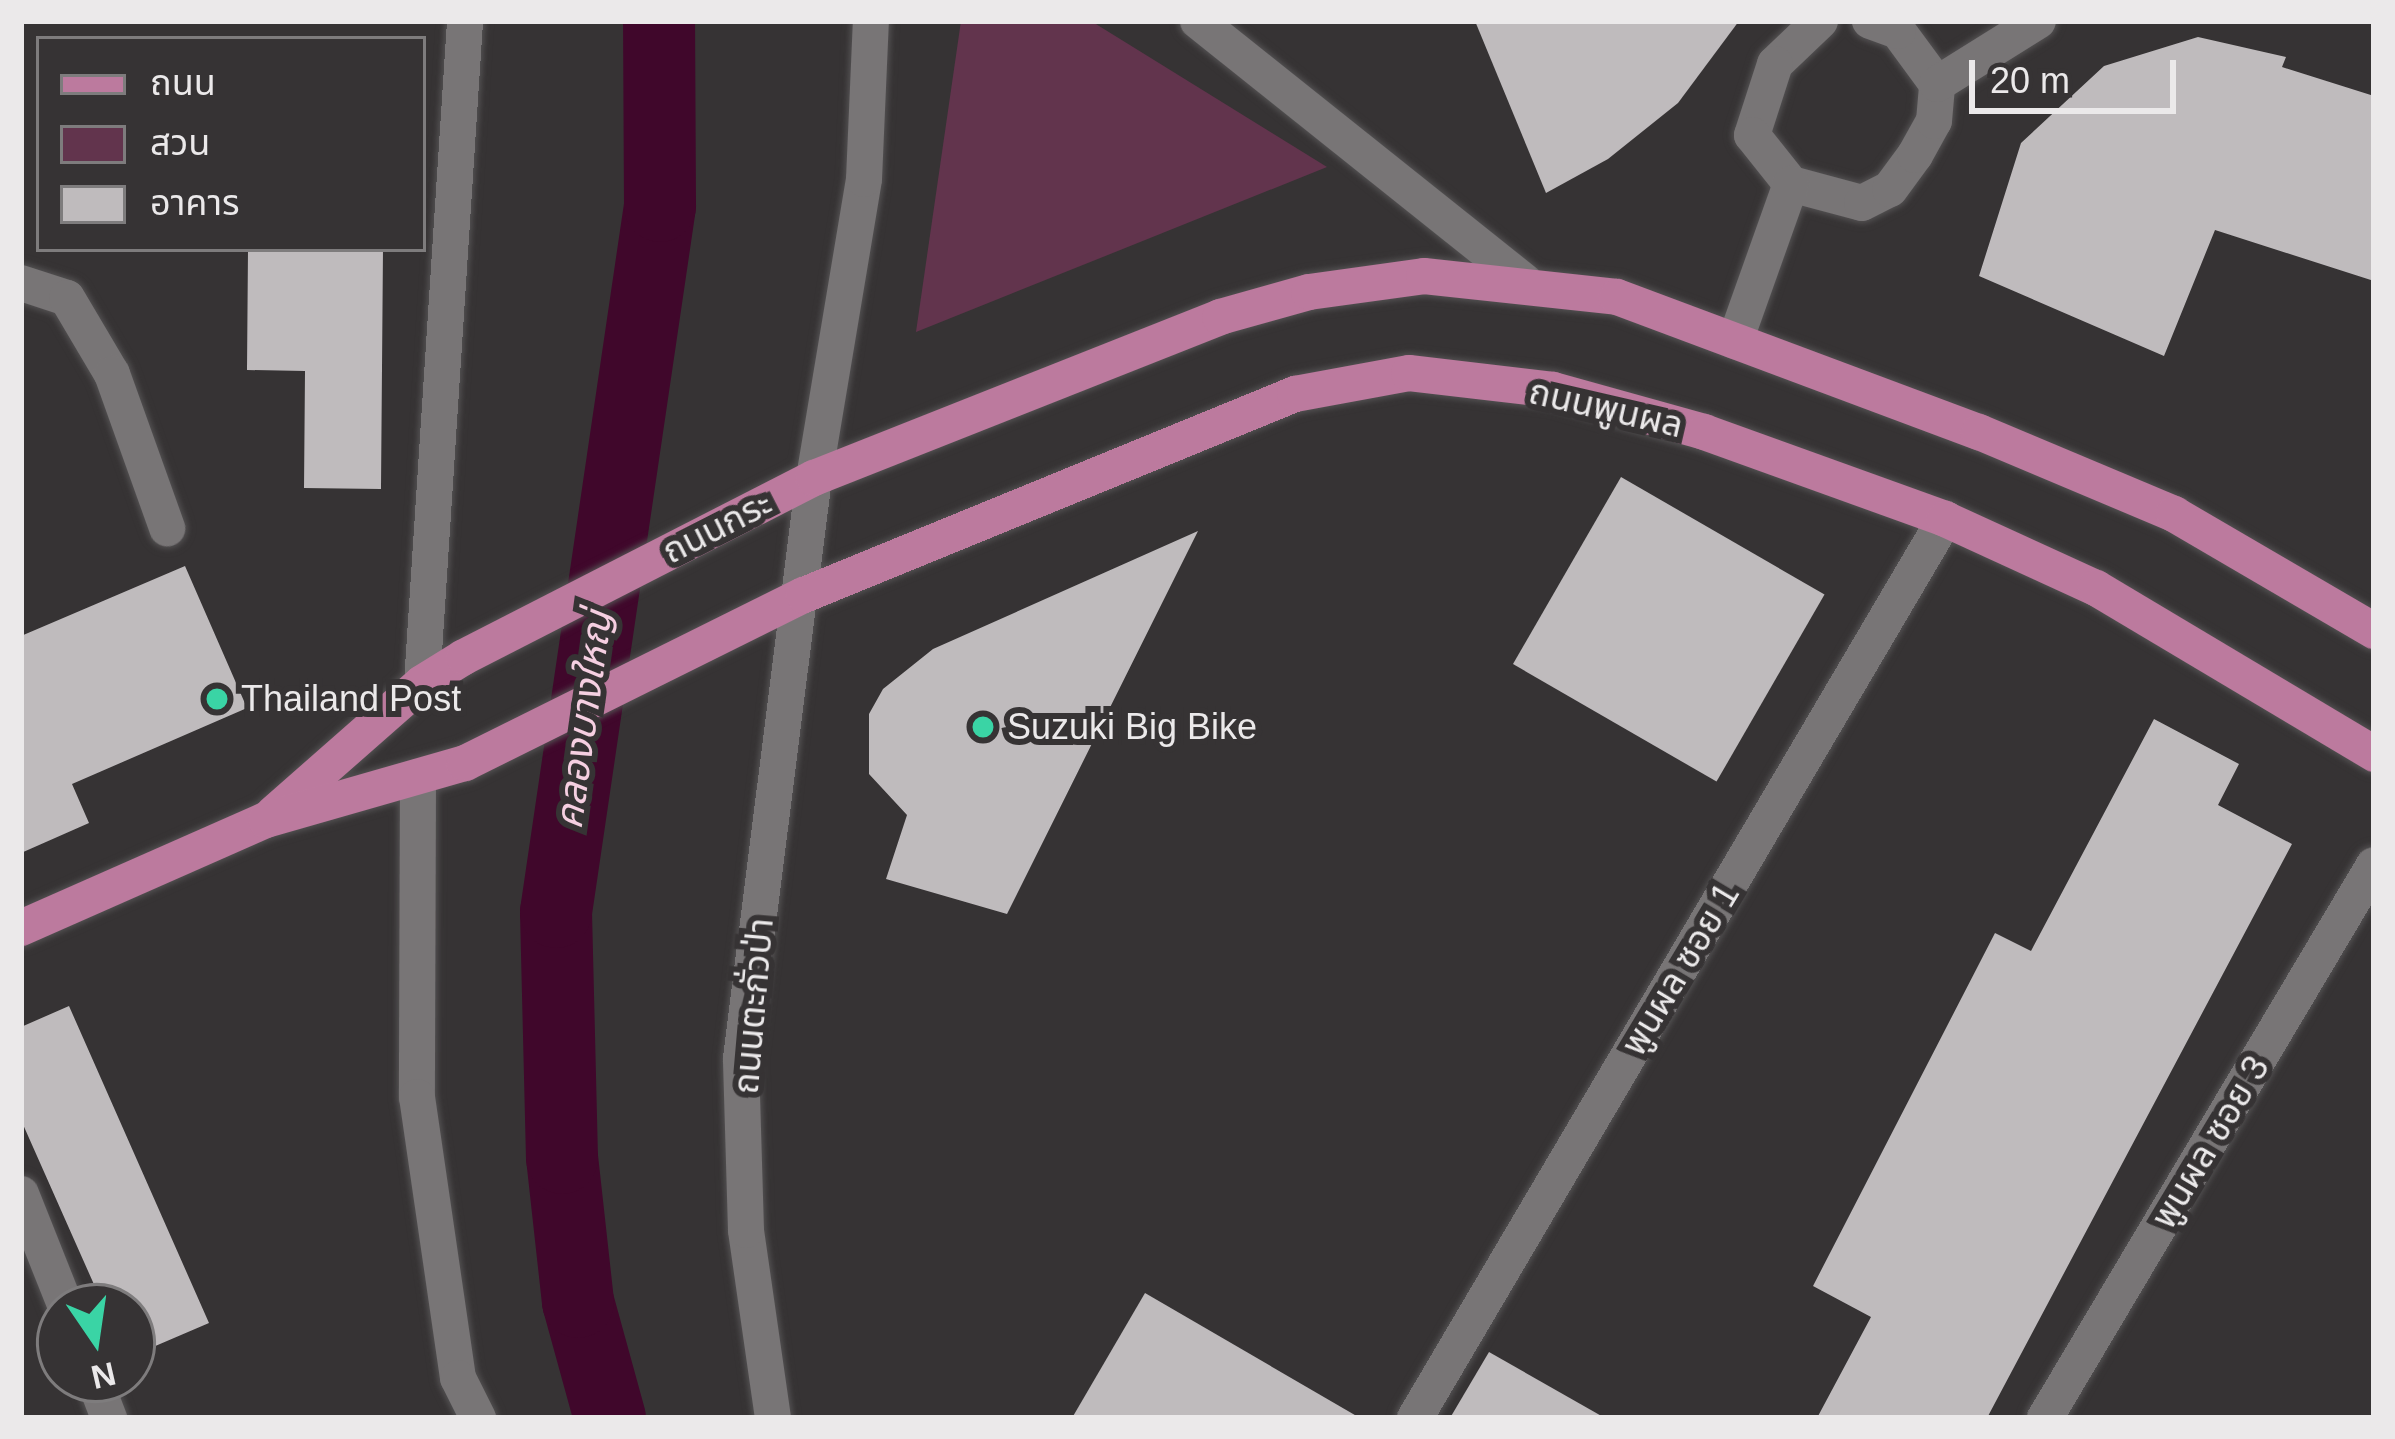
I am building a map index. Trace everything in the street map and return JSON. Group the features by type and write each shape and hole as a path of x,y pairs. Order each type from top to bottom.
{"main road":[{"path":"814,478 1220,317 1309,292 1424,276 1525,281 1617,297 2174,514 2374,631"},
{"name":"ถนนพูนผล","path":"804,595 1295,394 1409,373 1553,390 1704,432 1945,519 2096,588 2374,754"},
{"name":"ถนนกระ","path":"266,820 422,683 814,478"},
{"name":"ถนนกระ","path":"21,928 266,820 466,763 804,595"}],"street":[{"path":"422,683 465,21"},
{"name":"ถนนตะกั่วป่า","path":"772,1418 746,1230 741,1058 804,595 814,478 864,179 871,21"},
{"path":"1198,21 1525,281"},
{"path":"1820,21 1774,64 1754,109 1752,135 1791,184 1862,203 1890,188 1934,121 1937,84 1898,31 1870,21"},
{"path":"1937,84 2038,21"},
{"path":"1735,341 1791,184"},
{"path":"21,283 67,298 112,374 167,528"},
{"name":"พูนผล ซอย 1","path":"1415,1418 1945,519"},
{"path":"418,776 418,1096 458,1378 478,1418"},
{"name":"พูนผล ซอย 3","path":"2045,1418 2374,865"},
{"path":"21,1194 56,1283"}],"green space":[{"path":"961,21 1091,21 1327,167 916,332"}],"building":[{"path":"1475,21 1739,21 1678,103 1608,159 1546,193"},
{"path":"2198,37 2286,57 2282,67 2374,96 2374,281 2215,230 2164,356 1979,276 2021,143 2104,66"},
{"path":"248,252 383,252 381,489 304,488 305,371 247,370"},
{"path":"1621,477 1825,594 1717,782 1513,664"},
{"name":"Suzuki Big Bike","path":"1198,531 1007,914 886,879 907,815 869,774 869,714 883,689 933,649"},
{"path":"185,566 247,708 72,784 89,823 21,853 21,636"},
{"path":"2154,719 2239,764 2218,805 2292,844 1987,1418 1817,1418 1871,1317 1813,1286 1995,933 2031,951"},
{"path":"69,1006 209,1323 156,1346 156,1283 93,1283 21,1120 21,1027"},
{"path":"1145,1293 1360,1418 1072,1418"},
{"path":"1489,1352 1605,1418 1450,1418"}],"waterway":[{"name":"คลองบางใหญ่","path":"610,1418 578,1302 562,1158 556,912 660,206 659,21"}],"place":[{"name":"Thailand Post","path":"217,699"},
{"name":"Suzuki Big Bike","path":"983,727"}]}
